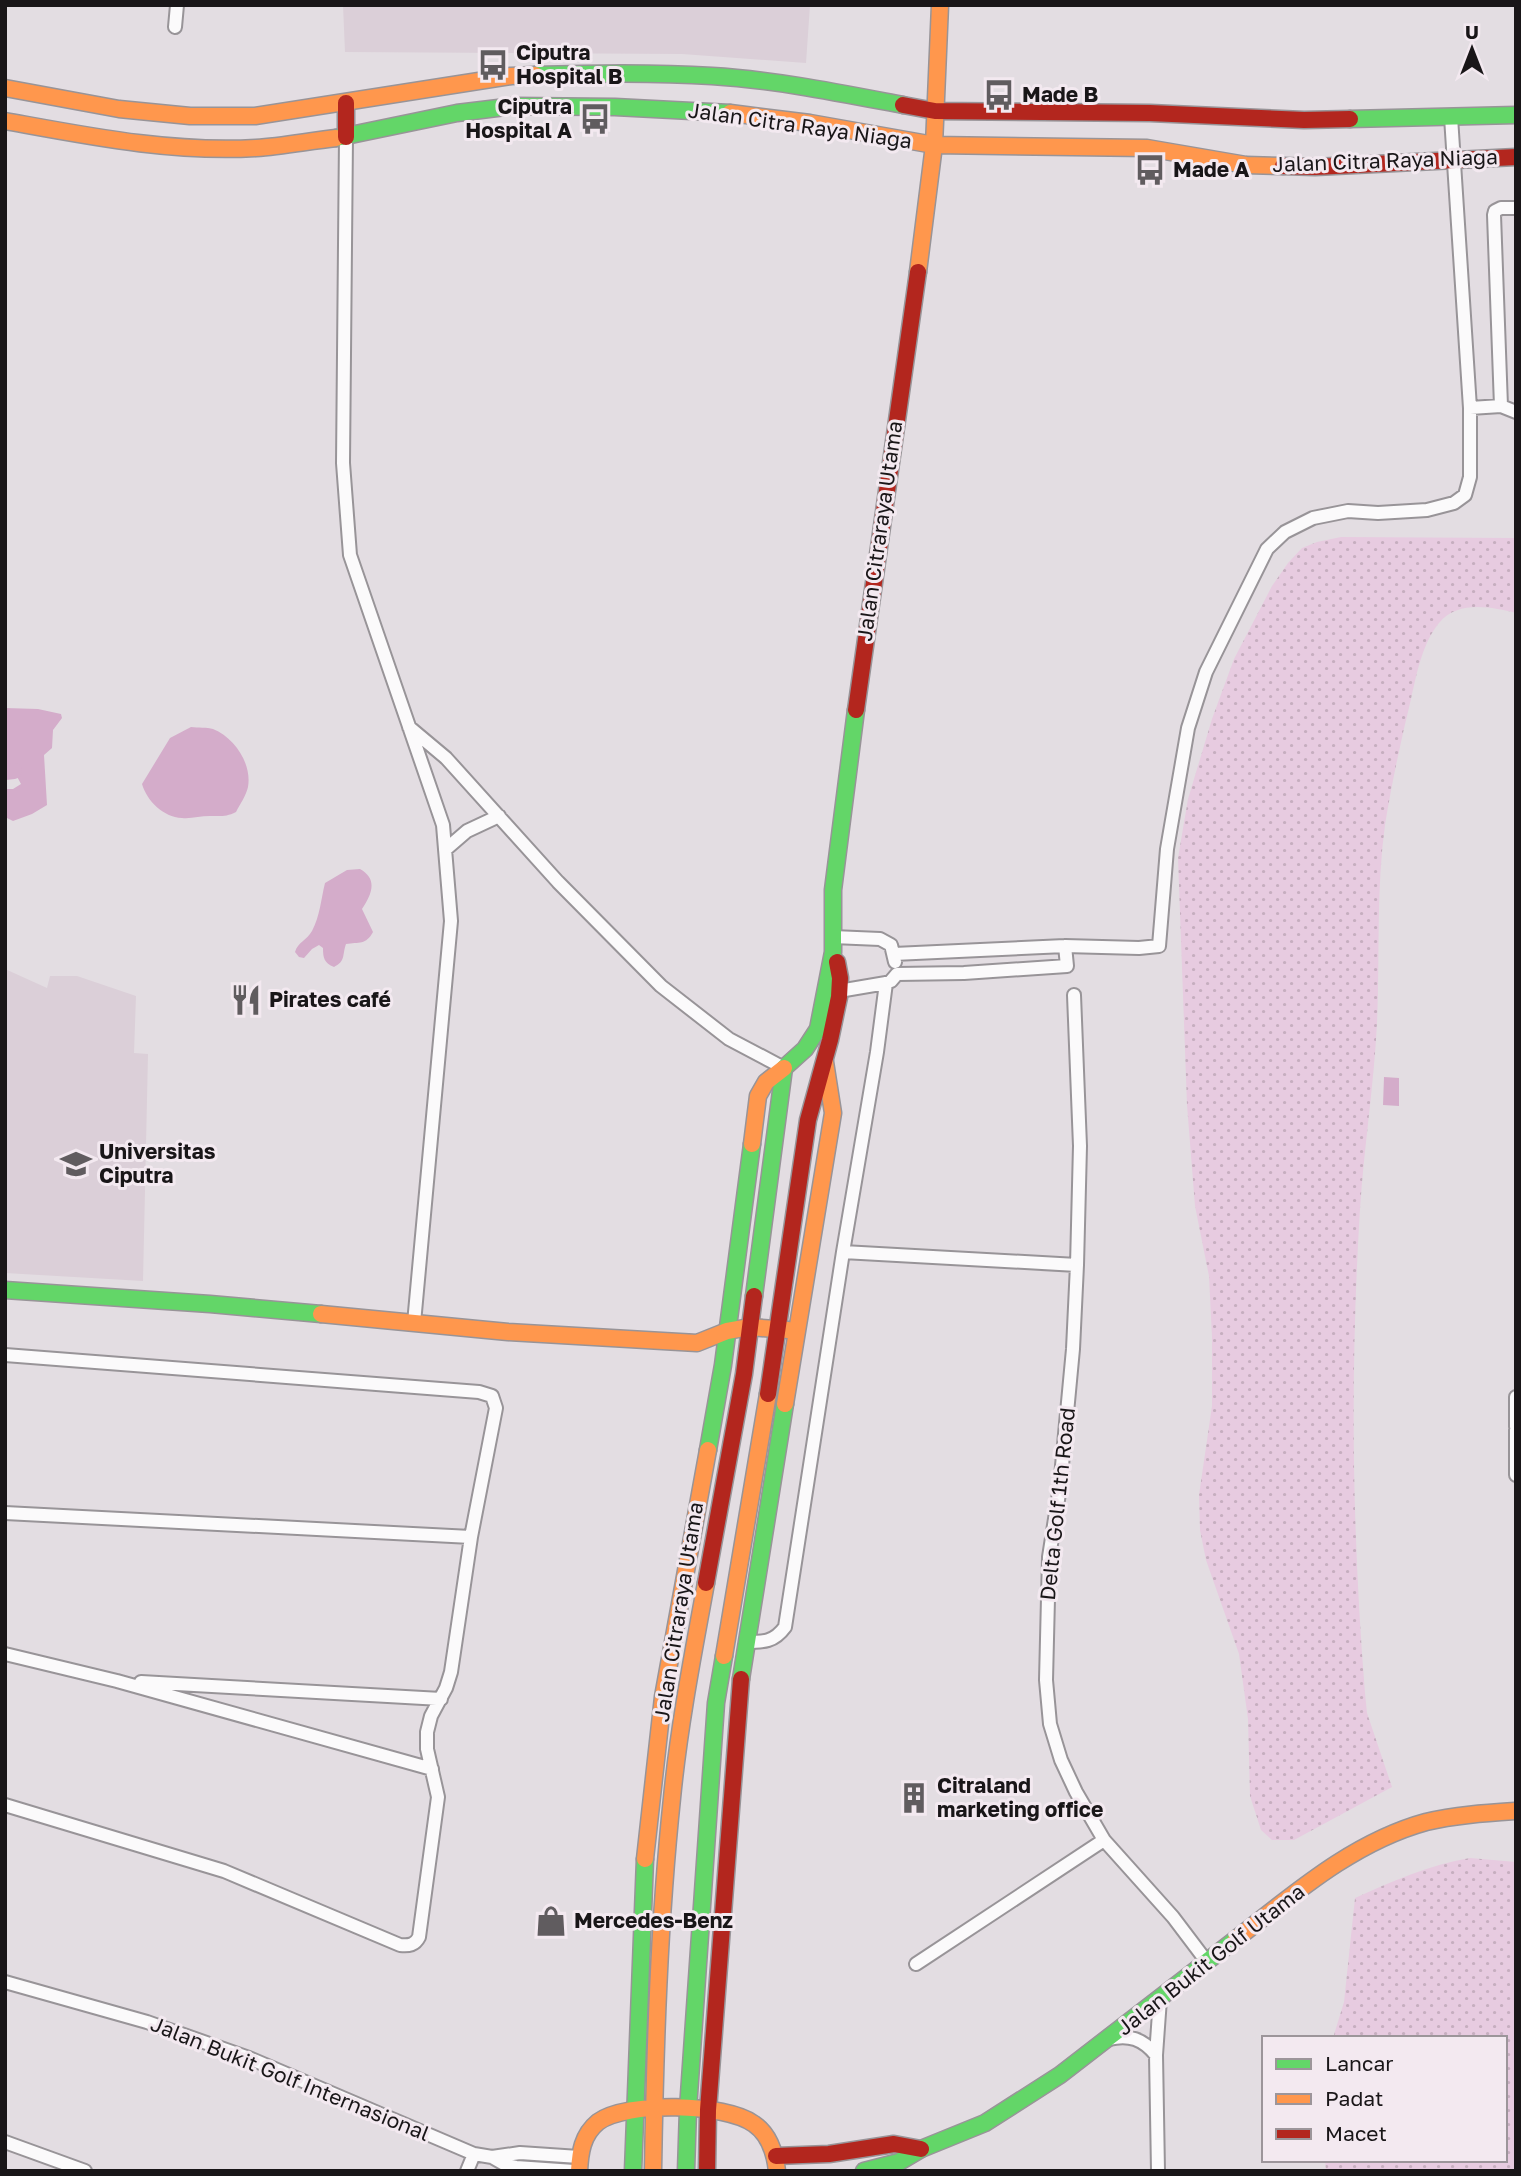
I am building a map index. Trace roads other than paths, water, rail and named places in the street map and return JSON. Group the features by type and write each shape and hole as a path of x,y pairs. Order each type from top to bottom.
{"street":[{"path":"175,27 177,5"},
{"name":"Jalan Citraraya Utama","path":"633,2171 645,1859 663,1697 723,1364 758,1096 766,1082 805,1049 818,1028 833,945 835,876 872,586 934,145 940,5"},
{"name":"Jalan Citra Raya Niaga","path":"5,88 119,109 190,116 255,116 511,76 618,72 723,77 818,89 935,111 1150,113 1304,120 1516,115"},
{"path":"346,103 343,463 350,555 443,825 452,921 414,1324"},
{"name":"Jalan Citra Raya Niaga","path":"5,121 112,141 188,148 256,148 346,137 457,113 514,106 615,107 708,110 934,145 1147,148 1246,165 1301,167 1516,157"},
{"path":"894,954 1065,946 1159,946 1167,849 1188,728 1206,672 1267,549 1285,532 1313,517 1348,511 1378,513 1427,510 1454,503 1465,495 1470,477 1470,408 1451,117"},
{"path":"1501,406 1494,215 1495,211 1501,208 1516,208"},
{"path":"1470,408 1501,406 1516,412"},
{"path":"409,727 446,758 558,882 662,986 729,1039 784,1068"},
{"path":"445,850 467,831 499,816"},
{"path":"833,945 880,939 891,945 897,974 891,982 839,991"},
{"name":"Jalan Citraraya Utama","path":"686,2171 716,1703 770,1380 808,1120 814,1091 825,1062 839,991 838,966 833,945"},
{"path":"897,974 964,973 1067,966 1065,946"},
{"path":"746,1642 766,1642 778,1637 785,1628 886,983"},
{"name":"Delta Golf 1th Road","path":"1074,995 1080,1146 1077,1265 1064,1446 1049,1557 1046,1680 1050,1724 1061,1759 1076,1792 1104,1840 1173,1917 1207,1962"},
{"name":"Jalan Citraraya Utama","path":"707,2171 708,2110 738,1704 833,1113 825,1062"},
{"name":"Jalan Citraraya Utama","path":"653,2171 667,1863 684,1702 744,1374 784,1068"},
{"path":"843,1252 1077,1265"},
{"path":"5,1290 210,1304 508,1332 697,1343 727,1331 750,1327 797,1331"},
{"path":"697,1343 723,1364 744,1374 789,1384"},
{"path":"5,1355 487,1393 492,1396 496,1408 471,1537 451,1672 431,1716 427,1732 427,1749 438,1797 419,1937 416,1942 406,1946 224,1871 5,1805"},
{"path":"1516,1397 1516,1475"},
{"path":"5,1513 471,1537"},
{"path":"5,1654 117,1681 432,1769"},
{"path":"117,1681 441,1699"},
{"name":"Jalan Bukit Golf Utama","path":"864,2171 899,2162 921,2149 985,2123 1060,2075 1322,1873 1357,1851 1412,1826 1455,1816 1516,1811"},
{"path":"916,1964 1104,1840"},
{"name":"Jalan Bukit Golf Internasional","path":"5,1982 147,2022 249,2058 474,2154 492,2157 520,2153 578,2166"},
{"path":"1158,2171 1156,2055 1160,1999"},
{"path":"1109,2039 1135,2038 1156,2055"},
{"path":"578,2166 585,2138 598,2122 616,2112 636,2108 731,2113 751,2121 767,2136 780,2161"},
{"path":"5,2142 85,2171"},
{"name":"Jalan Bukit Golf Utama","path":"780,2161 804,2155 894,2144 921,2149"},
{"path":"467,2171 474,2154"}],"waterway":[{"path":"5,772 14,771"}],"place":[{"name":"Ciputra Hospital B","path":"493,65"},
{"name":"Made B","path":"999,95"},
{"name":"Ciputra Hospital A","path":"595,119"},
{"name":"Made A","path":"1150,170"},
{"name":"Pirates café","path":"246,1000"},
{"name":"Universitas Ciputra","path":"76,1164"},
{"name":"Citraland marketing office","path":"914,1798"},
{"name":"Mercedes-Benz","path":"551,1921"}]}
